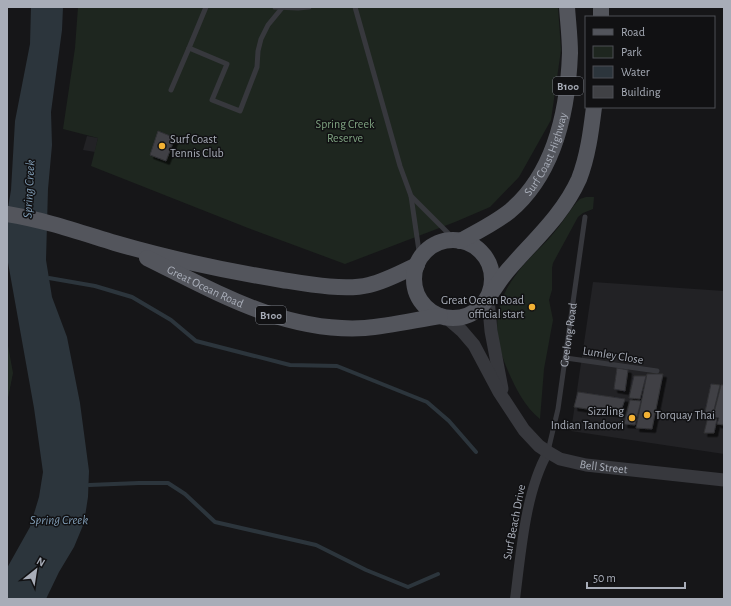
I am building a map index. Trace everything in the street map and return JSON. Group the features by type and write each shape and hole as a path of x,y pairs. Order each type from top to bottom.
{"main road":[{"name":"Surf Coast Highway","path":"458,241 493,223 510,210 530,189 546,163 560,127 568,82 570,51 567,7"},
{"name":"B100","path":"443,317 458,318 469,316 479,310 507,271 541,235 562,208 578,179 587,153 594,108"},
{"name":"Great Ocean Road","path":"7,214 58,225 115,243 225,270 295,282 338,286 369,285 419,262"},
{"name":"B100","path":"419,262 427,250 436,244 445,241 458,241"},
{"path":"458,241 471,244 481,252 488,261 492,272 493,284 489,297"},
{"name":"Great Ocean Road","path":"115,243 236,302 262,312 308,324 338,328 366,328 443,317"},
{"path":"419,262 415,275 415,285 418,295 423,304 431,311 443,317"}],"street":[{"name":"Bell Street","path":"489,297 492,331 498,369 507,405"},
{"name":"Bell Street","path":"443,317 462,331 474,345 493,382 524,430 539,446 560,459 586,465 724,480"},
{"name":"Surf Beach Drive","path":"515,599 522,546 531,498 537,473 548,452"}],"lane":[{"path":"171,90 206,7"},
{"path":"276,7 310,7"},
{"path":"355,7 400,166 411,196 419,262"},
{"path":"189,48 227,64 212,100 240,111 257,67 258,51 261,39 268,25 282,8"},
{"path":"411,196 458,241"},
{"name":"Geelong Road","path":"548,452 558,409 585,217"},
{"name":"Lumley Close","path":"566,358 657,371"}],"shaded area":[{"path":"87,136 98,138 95,152 83,150"},
{"path":"593,282 724,291 724,454 571,431"}],"green space":[{"name":"Spring Creek Reserve","path":"78,7 558,7 561,50 551,120 519,177 490,207 345,264 248,228 91,166 98,138 63,129 75,48"},
{"path":"594,197 593,209 578,217 553,263 552,290 549,300 553,320 544,369 540,419 521,397 503,358 498,334 497,322 499,311 507,288 519,271 555,231 576,203 580,199"},
{"path":"7,340 13,373 7,403"}],"water":[{"name":"Spring Creek","path":"31,7 63,7 62,30 51,112 52,145 48,189 46,260 52,297 67,337 80,403 89,471 88,497 84,523 74,547 59,572 46,599 7,599 7,568 30,527 39,497 43,472 34,408 7,257 7,214 11,190 15,121 30,44"}],"building":[{"name":"Surf Coast Tennis Club","path":"158,131 175,138 166,161 150,155"},
{"path":"617,368 628,370 625,391 614,389"},
{"path":"647,374 663,374 652,429 636,428"},
{"path":"634,376 646,376 640,399 629,398"},
{"path":"711,384 720,385 712,418 717,419 714,433 704,433 708,417 704,417"},
{"path":"721,385 724,385 724,425 717,424 719,418 713,417"},
{"path":"578,392 625,399 620,414 574,407"},
{"path":"630,400 641,401 635,425 624,424"}],"waterway":[{"path":"49,278 95,286 132,297 171,320 196,341 290,365 337,366 427,402 449,421 476,452"},
{"path":"89,485 168,483 185,494 215,522 316,545 366,570 408,587 438,574"}],"place":[{"name":"Surf Coast Tennis Club","path":"162,146"},
{"name":"Great Ocean Road official start","path":"532,307"},
{"name":"Torquay Thai","path":"647,415"},
{"name":"Sizzling Indian Tandoori","path":"632,418"}]}
